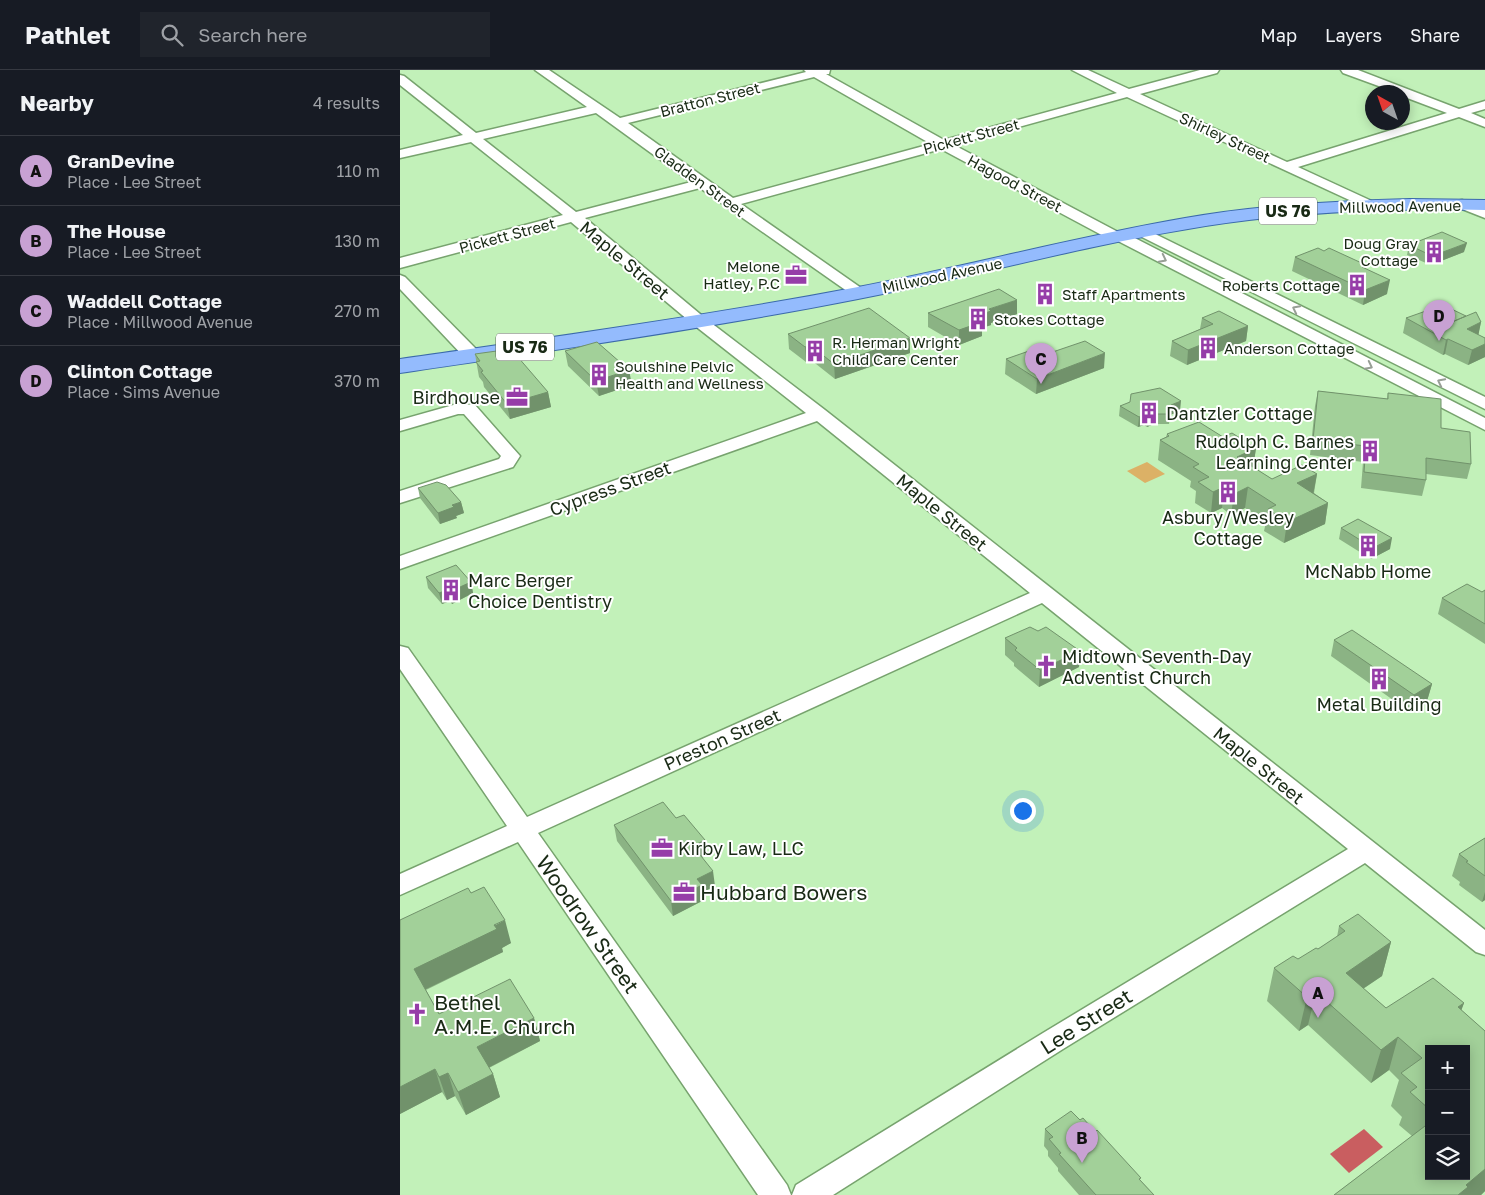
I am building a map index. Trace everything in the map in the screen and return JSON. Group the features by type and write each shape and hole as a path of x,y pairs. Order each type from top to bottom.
{"main road":[{"name":"Millwood Avenue","path":"400,366 700,322 860,293 1188,223 1281,211 1371,206 1485,205"}],"street":[{"name":"Gladden Street","path":"541,70 599,108 730,203 860,293"},
{"name":"Bratton Street","path":"618,122 813,72 831,70"},
{"name":"Shirley Street","path":"1078,70 1371,206"},
{"name":"Pickett Street","path":"730,203 1213,70"},
{"path":"1346,70 1485,124"},
{"name":"Hagood Street","path":"813,72 941,144 1118,237 1485,425"},
{"name":"Maple Street","path":"400,78 574,217 700,322 819,414 1485,945"},
{"path":"1287,166 1485,105"},
{"path":"400,154 599,108"},
{"name":"Pickett Street","path":"400,263 702,183"},
{"path":"1462,204 1485,214"},
{"path":"1143,232 1485,404"},
{"path":"400,280 472,355"},
{"path":"400,426 457,409 469,409 511,456 506,463 400,497"},
{"name":"Cypress Street","path":"400,563 819,414"},
{"name":"Preston Street","path":"400,885 1045,594"},
{"name":"Woodrow Street","path":"400,653 776,1195"},
{"name":"Lee Street","path":"807,1195 1061,1036 1366,850"}],"shaded area":[{"path":"1147,462 1165,474 1145,483 1127,471"},
{"path":"1364,1129 1383,1147 1349,1173 1330,1154"}],"building":[{"path":"1442,232 1467,243 1443,252 1438,250 1428,254 1409,245"},
{"path":"1318,248 1324,251 1329,248 1366,265 1362,267 1390,280 1365,290 1295,257"},
{"path":"999,289 1017,300 989,309 991,311 974,317 982,322 959,330 928,313"},
{"path":"1443,305 1466,316 1452,322 1476,312 1481,322 1467,329 1485,338 1485,344 1472,350 1448,339 1446,340 1406,318"},
{"path":"869,308 910,338 834,364 810,345 805,347 788,334"},
{"path":"1219,311 1248,326 1188,350 1172,341 1213,324 1202,318"},
{"path":"1085,341 1105,353 1037,379 1006,359 1029,351 1038,357"},
{"path":"597,342 629,370 596,381 565,351"},
{"path":"511,349 548,392 507,404 481,372 483,371 476,362 480,361 475,354"},
{"path":"1160,388 1181,401 1171,405 1170,414 1148,416 1145,414 1139,417 1120,406 1130,402 1131,394"},
{"path":"1318,391 1388,399 1388,393 1441,399 1441,428 1470,432 1471,464 1426,458 1426,480 1364,472 1366,446 1313,440"},
{"path":"1199,422 1223,437 1232,433 1256,448 1237,457 1272,479 1302,465 1317,474 1297,483 1328,503 1287,522 1268,509 1276,505 1248,487 1234,494 1224,487 1213,492 1198,482 1209,477 1193,467 1199,464 1160,440 1169,436 1167,434"},
{"path":"437,482 446,485 461,502 438,513 418,488"},
{"path":"1358,519 1392,538 1373,548 1341,528"},
{"path":"456,565 471,582 449,592 447,590 439,593 426,577"},
{"path":"1467,584 1482,592 1485,590 1485,624 1442,598"},
{"path":"1030,627 1038,631 1046,627 1080,651 1040,670 1015,650 1017,648 1005,638"},
{"path":"1352,630 1432,684 1414,695 1334,640"},
{"path":"663,802 676,818 684,815 705,840 693,846 713,871 697,879 702,885 671,901 614,825"},
{"path":"1485,838 1485,876 1466,862 1468,861 1459,854"},
{"name":"Bethel A.M.E. Church","path":"484,887 505,920 494,925 497,929 414,969 439,1014 510,979 534,1018 477,1047 493,1074 458,1092 448,1073 439,1077 435,1069 400,1087 400,920 468,888 471,893"},
{"path":"1358,914 1391,942 1346,973 1386,1008 1433,978 1464,1003 1458,1007 1485,1031 1485,1169 1466,1185 1468,1187 1458,1195 1334,1195 1425,1126 1425,1180 1470,1180 1470,1045 1425,1045 1425,1105 1410,1092 1417,1087 1401,1073 1422,1058 1398,1037 1381,1050 1316,992 1307,997 1274,968 1293,956 1298,959 1316,948 1318,949 1345,931 1339,926"},
{"path":"1071,1111 1080,1120 1083,1118 1095,1132 1097,1130 1154,1195 1096,1195 1059,1154 1061,1153 1049,1139 1053,1137 1045,1129"}],"place":[{"name":"Doug Gray Cottage","path":"1434,252"},
{"name":"Melone Hatley, P.C","path":"796,275"},
{"name":"Roberts Cottage","path":"1357,285"},
{"name":"Staff Apartments","path":"1045,294"},
{"name":"Stokes Cottage","path":"978,319"},
{"name":"Clinton Cottage","path":"1439,341"},
{"name":"Anderson Cottage","path":"1208,348"},
{"name":"R. Herman Wright Child Care Center","path":"815,351"},
{"name":"Soulshine Pelvic Health and Wellness","path":"599,375"},
{"name":"Waddell Cottage","path":"1041,384"},
{"name":"Birdhouse","path":"517,397"},
{"name":"Dantzler Cottage","path":"1149,413"},
{"name":"Rudolph C. Barnes Learning Center","path":"1370,451"},
{"name":"Asbury/Wesley Cottage","path":"1228,492"},
{"name":"McNabb Home","path":"1368,546"},
{"name":"Marc Berger Choice Dentistry","path":"451,590"},
{"name":"Midtown Seventh-Day Adventist Church","path":"1046,666"},
{"name":"Metal Building","path":"1379,679"},
{"name":"Kirby Law, LLC","path":"662,848"},
{"name":"Hubbard Bowers","path":"684,892"},
{"name":"Bethel A.M.E. Church","path":"417,1014"},
{"name":"GranDevine","path":"1318,1018"},
{"name":"The House","path":"1082,1163"}]}
